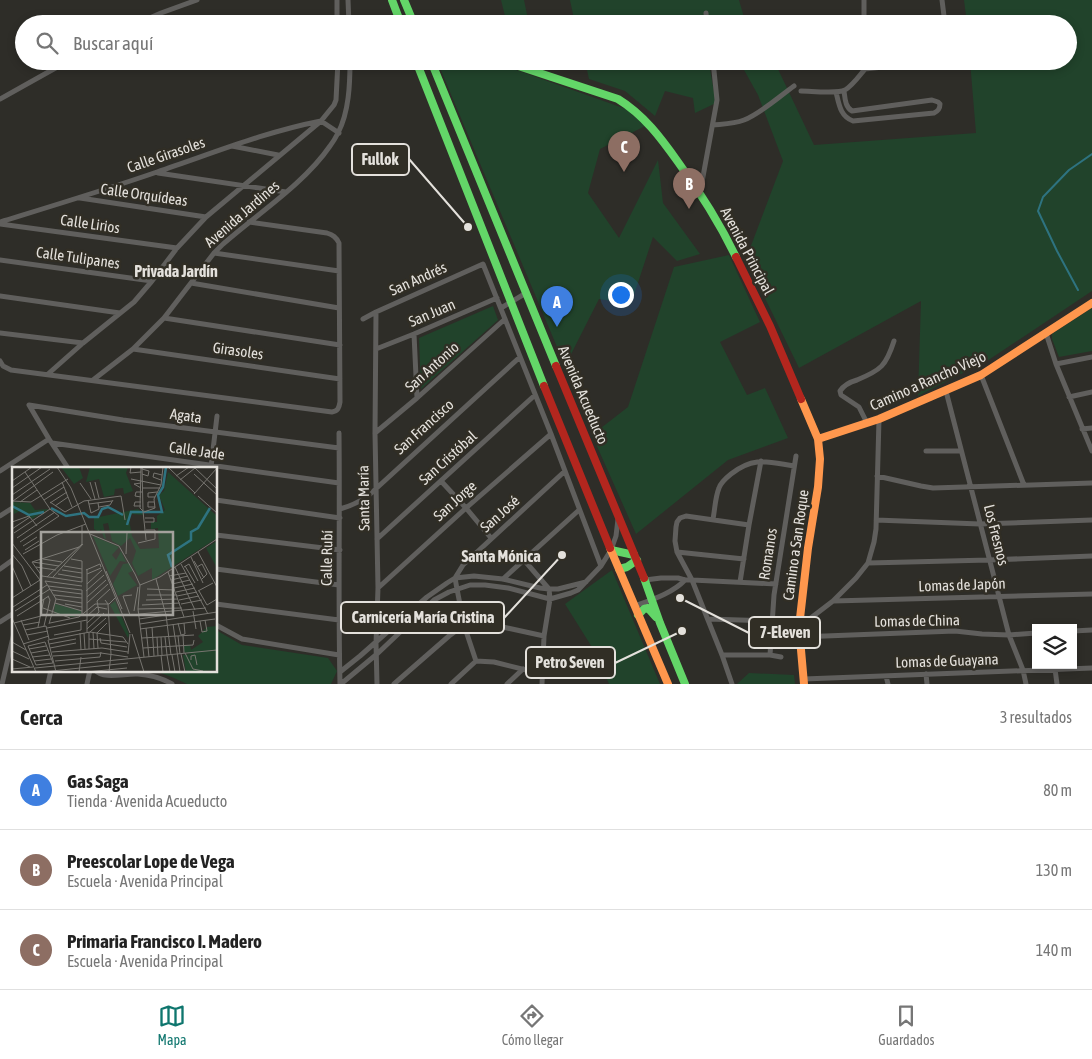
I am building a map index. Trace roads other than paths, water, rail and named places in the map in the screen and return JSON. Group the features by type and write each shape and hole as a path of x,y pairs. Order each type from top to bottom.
{"street":[{"path":"155,15 196,0"},
{"path":"337,0 337,15"},
{"path":"348,0 349,15"},
{"path":"392,0 398,15"},
{"path":"404,0 410,15"},
{"path":"864,0 864,15"},
{"path":"942,0 944,15"},
{"path":"0,99 52,70"},
{"name":"Avenida Jardines","path":"120,313 134,302 206,216 321,121 336,100 338,70"},
{"name":"Avenida Jardines","path":"93,380 133,349 164,318 222,245 313,167 338,133 349,92 350,70"},
{"name":"Avenida Acueducto","path":"420,70 611,550 668,684"},
{"name":"Avenida Acueducto","path":"435,70 636,557 685,684"},
{"name":"Avenida Principal","path":"529,70 618,99 630,106 642,115 687,172 723,230 740,262 818,439"},
{"path":"700,194 717,100 714,70"},
{"path":"801,91 844,91 864,70"},
{"path":"713,125 745,120 794,86"},
{"path":"836,92 844,116 849,120 856,121 934,113 938,111 940,104 932,100 858,111 847,106 844,91"},
{"path":"841,111 847,106"},
{"path":"321,121 338,133"},
{"name":"Calle Girasoles","path":"0,223 156,173 231,146 299,125 321,121"},
{"path":"231,146 278,155"},
{"path":"156,173 286,192"},
{"name":"Calle Orquídeas","path":"78,198 206,216"},
{"path":"0,361 3,366 11,370 332,412 337,410 340,402 339,243 331,235 249,222"},
{"name":"Calle Lirios","path":"0,223 178,248"},
{"path":"214,254 339,271"},
{"name":"Calle Tulipanes","path":"0,260 152,281"},
{"name":"San Andrés","path":"363,319 483,264 497,298"},
{"path":"191,283 339,308"},
{"path":"501,308 526,293"},
{"path":"0,296 120,313"},
{"path":"497,298 601,566"},
{"name":"San Juan","path":"376,349 497,298"},
{"name":"Camino a Rancho Viejo","path":"818,439 879,419 981,375 1092,302"},
{"name":"Santa María","path":"376,312 375,433 378,588 376,684"},
{"path":"48,374 120,313"},
{"path":"164,318 340,345"},
{"name":"San Antonio","path":"375,433 505,319"},
{"path":"0,333 83,343"},
{"path":"1046,333 1056,364 1092,451"},
{"path":"414,334 416,398"},
{"path":"867,423 859,407 841,395 840,391 843,386 868,376 881,368 890,356 894,341"},
{"name":"Girasoles","path":"133,349 340,379"},
{"name":"San Francisco","path":"340,509 350,507 368,496 520,357"},
{"path":"1056,364 1092,357"},
{"path":"981,375 1024,485"},
{"name":"Los Fresnos","path":"946,391 1009,635 1023,670 1026,684"},
{"path":"1069,397 1092,392"},
{"name":"San Cristóbal","path":"377,538 535,396"},
{"name":"Agata","path":"51,441 29,405 123,420 340,448"},
{"path":"211,467 217,416"},
{"path":"799,628 834,601 868,563 874,542 876,520 879,419"},
{"path":"1082,430 1092,428"},
{"name":"Calle Rubí","path":"339,433 341,684"},
{"name":"San Jorge","path":"378,588 551,434"},
{"name":"Camino a San Roque","path":"804,681 799,628 808,548 818,487 820,459 818,439"},
{"path":"0,471 51,441 67,467"},
{"name":"Calle Jade","path":"51,441 211,467"},
{"path":"926,451 961,451"},
{"name":"Romanos","path":"770,655 776,584 796,456"},
{"path":"714,519 719,488 724,479 736,470 747,464 761,461 794,466"},
{"path":"740,582 761,461"},
{"name":"Calle Jade","path":"218,468 338,483"},
{"name":"San José","path":"455,578 463,565 565,471"},
{"path":"877,476 933,488 1092,483"},
{"path":"441,481 491,538"},
{"path":"218,500 340,518"},
{"path":"0,516 12,508"},
{"path":"503,579 579,510"},
{"path":"341,684 377,654 434,600 457,589 470,586 498,587 550,599 578,590 601,566 611,550 616,536 618,516"},
{"path":"732,684 708,618 692,580 677,552 675,534 677,522 680,518 686,516 749,525"},
{"path":"876,520 980,524 1092,520"},
{"path":"218,535 340,550"},
{"path":"611,550 636,557 627,567 619,569"},
{"path":"677,552 744,559"},
{"path":"868,563 1092,556"},
{"path":"524,560 549,589 550,599 544,636 542,684"},
{"path":"0,569 12,561"},
{"path":"218,569 339,585"},
{"path":"340,672 438,589 455,578 474,576 503,579 549,589 558,589 586,582"},
{"path":"455,578 464,625 476,661"},
{"path":"645,580 678,578 685,580 776,584"},
{"path":"635,606 652,600 678,586 685,580"},
{"name":"Lomas de Japón","path":"834,601 1092,594"},
{"path":"218,604 339,620"},
{"path":"638,615 645,608 649,609 660,623"},
{"path":"0,622 12,614"},
{"path":"708,618 772,621"},
{"path":"394,684 464,625 475,623 489,624 544,636"},
{"path":"218,626 242,639 340,656"},
{"path":"1077,631 1092,630"},
{"name":"Lomas de China","path":"799,637 955,631 1009,635 1032,633"},
{"path":"2,684 12,642"},
{"path":"722,655 770,655 781,657"},
{"path":"451,684 476,661 494,662 542,674"},
{"name":"Lomas de Guayana","path":"1077,668 1092,668"},
{"path":"1055,669 1057,684"},
{"name":"Lomas de Guayana","path":"804,681 846,677 1055,669"},
{"path":"507,684 523,670"},
{"path":"98,672 102,675 133,674 155,676 172,684"},
{"path":"926,674 927,684"},
{"path":"886,676 888,684"},
{"path":"846,677 847,684"}],"waterway":[{"path":"1078,290 1038,211 1043,197 1069,170 1092,154"}],"place":[{"name":"Primaria Francisco I. Madero","path":"624,172"},
{"name":"Preescolar Lope de Vega","path":"689,209"},
{"name":"Fullok","path":"468,227"},
{"name":"Gas Saga","path":"557,327"},
{"name":"Carnicería María Cristina","path":"562,555"},
{"name":"7-Eleven","path":"680,598"},
{"name":"Petro Seven","path":"682,631"}],"district":[{"name":"Privada Jardín","path":"176,271"},
{"name":"Santa Mónica","path":"501,556"}]}
